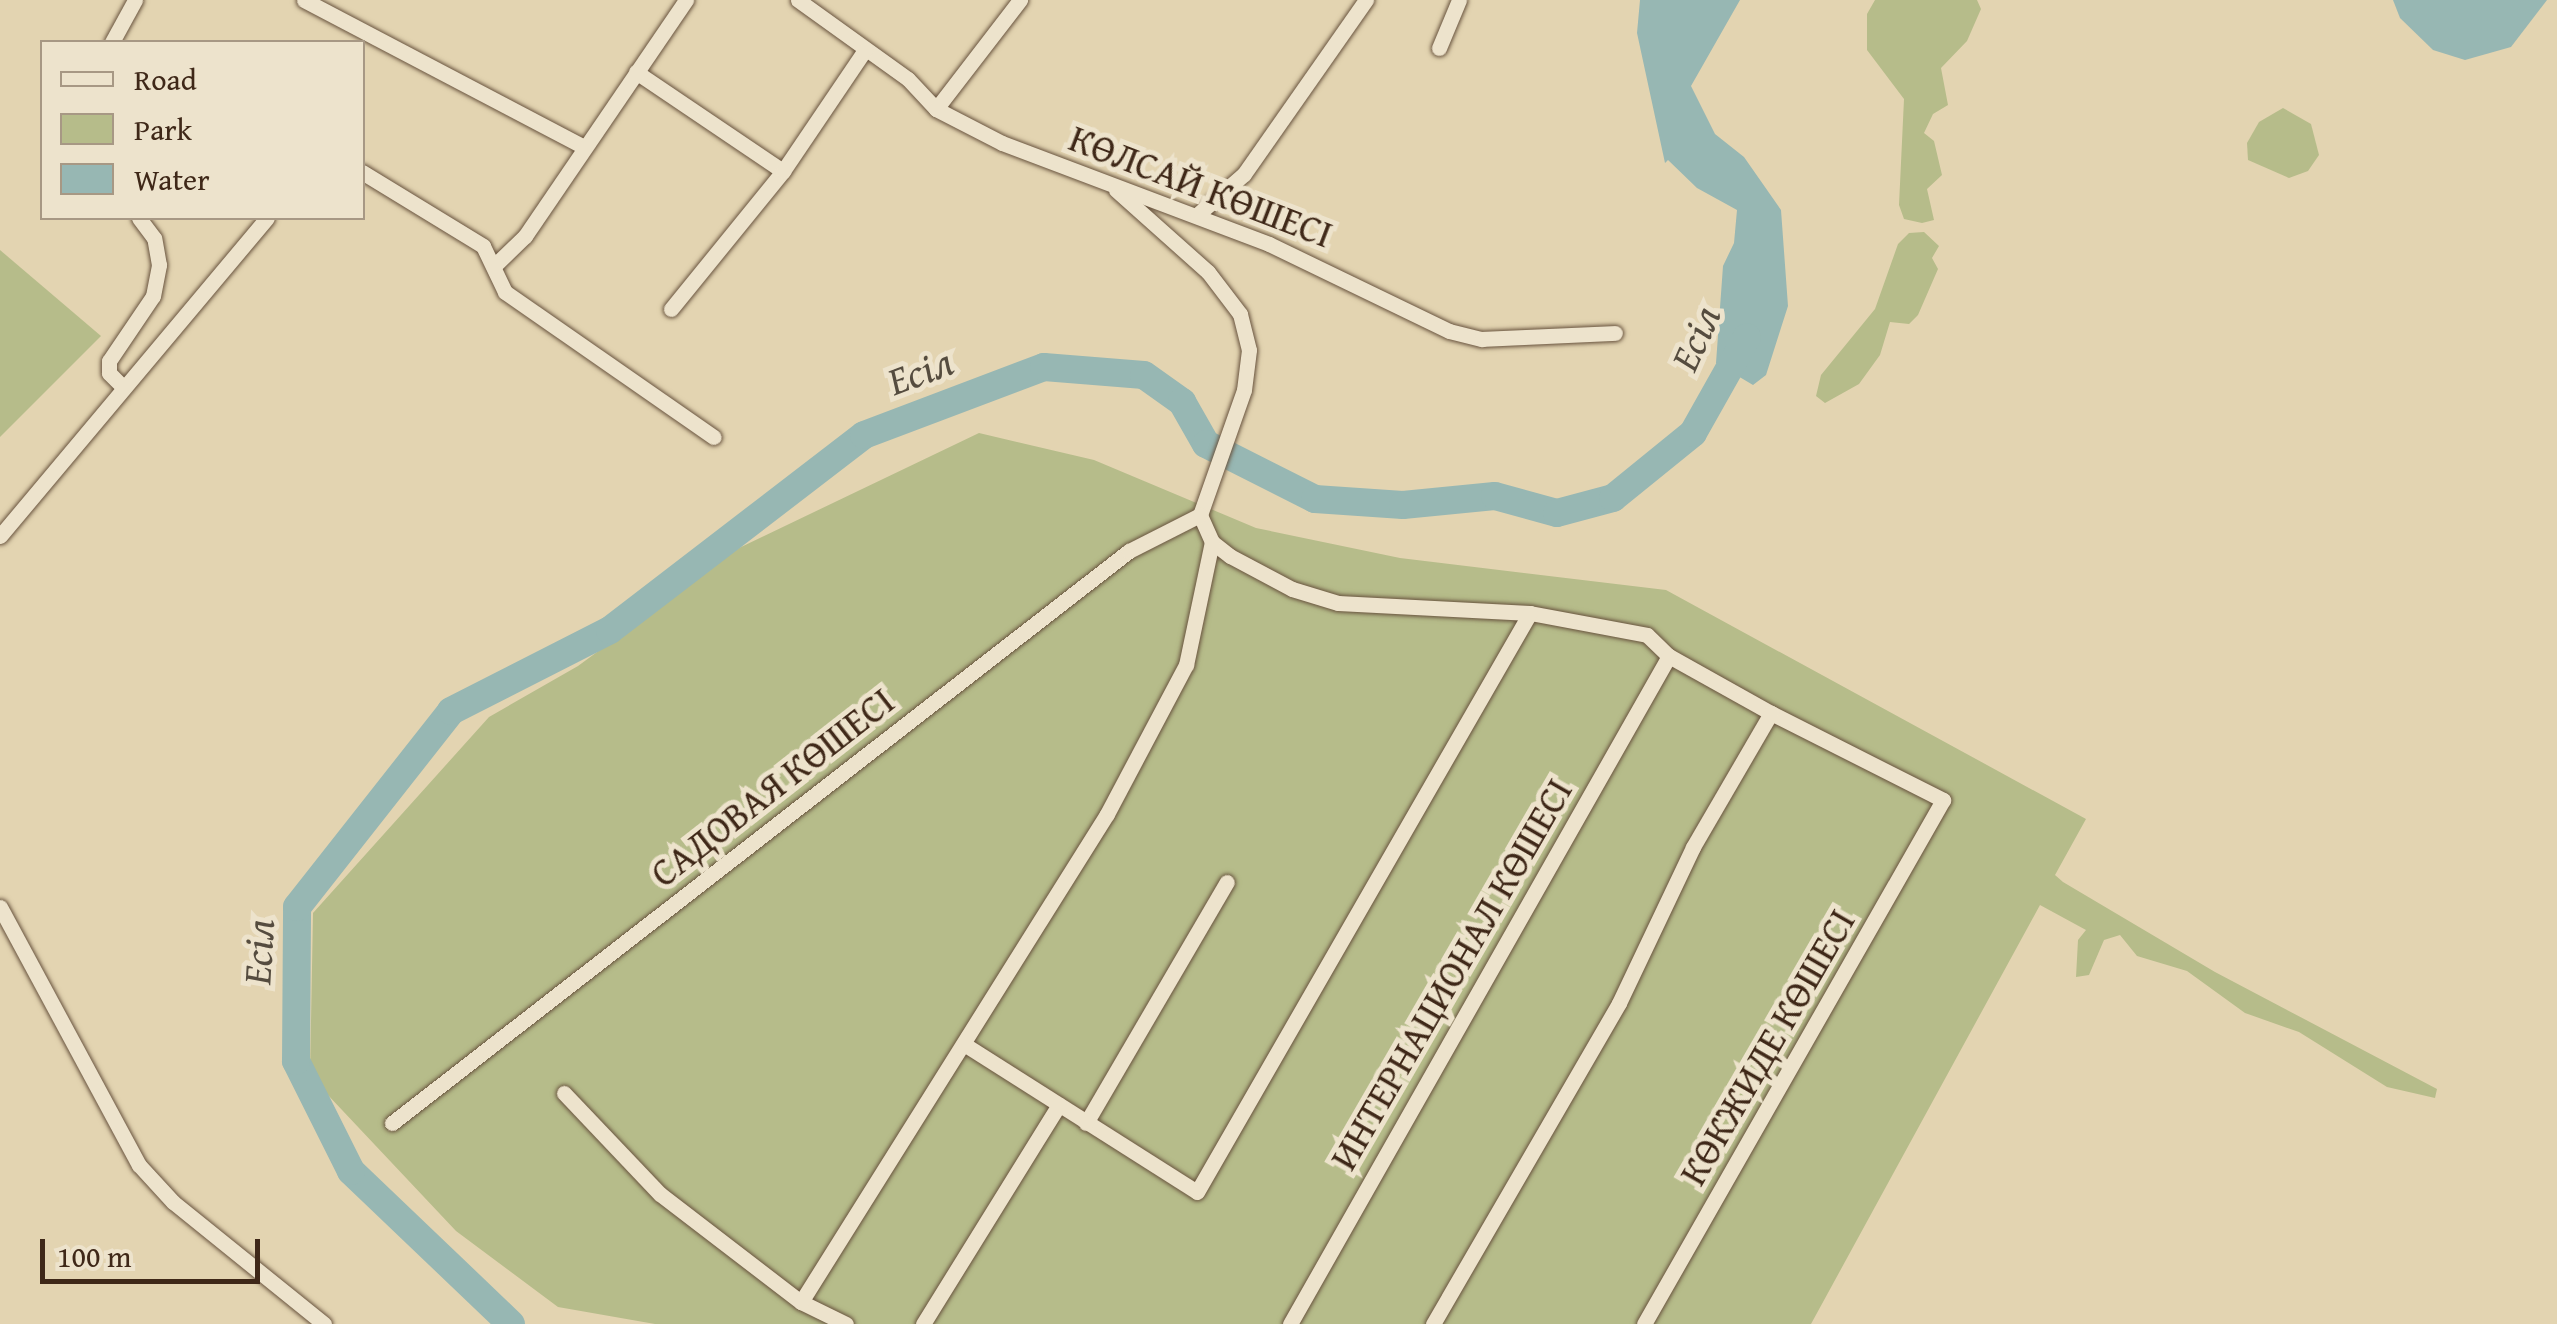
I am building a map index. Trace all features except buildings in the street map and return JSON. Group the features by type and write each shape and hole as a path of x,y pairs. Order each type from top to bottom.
{"street":[{"path":"113,40 136,0"},
{"path":"304,0 582,146"},
{"path":"494,266 525,236 582,146 686,0"},
{"name":"КӨЛСАЙ КӨШЕСІ","path":"798,0 936,109 1116,190 1197,215 1450,331 1482,339 1615,333"},
{"path":"936,109 1020,0"},
{"path":"1197,215 1244,174 1366,0"},
{"path":"1439,48 1459,0"},
{"path":"671,308 783,171 865,50"},
{"path":"636,72 783,171"},
{"path":"365,174 484,246 505,292 714,437"},
{"path":"1116,190 1208,272 1240,314 1249,350 1236,425 1200,515 1212,542 1292,589 1338,603 1530,613 1647,635 1669,656 1771,712 1693,847 1618,1004 1433,1324"},
{"path":"123,388 109,374 109,361 153,296 159,264 154,238 140,220"},
{"path":"0,536 266,220"},
{"name":"САДОВАЯ КӨШЕСІ","path":"392,1123 1130,551 1200,515"},
{"path":"802,1302 966,1046 1107,814 1186,665 1212,542"},
{"path":"966,1046 1197,1192 1530,613"},
{"name":"ИНТЕРНАЦИОНАЛ КӨШЕСІ","path":"1290,1324 1669,656"},
{"name":"КӨКЖИДЕ КӨШЕСІ","path":"1644,1324 1943,800 1771,712"},
{"path":"1086,1122 1227,882"},
{"path":"0,907 139,1165 173,1202 324,1324"},
{"path":"564,1093 660,1194 802,1302 846,1324"},
{"path":"923,1324 1059,1105"}],"green space":[{"path":"1875,0 1977,0 1981,9 1967,41 1941,68 1948,105 1933,114 1924,133 1934,141 1942,175 1927,189 1934,220 1922,223 1904,219 1899,205 1904,99 1867,50 1867,14"},
{"path":"2283,108 2311,124 2319,155 2308,171 2289,178 2248,160 2247,143 2259,122"},
{"path":"1924,232 1939,246 1932,258 1938,269 1918,315 1909,324 1890,322 1880,355 1859,384 1825,403 1816,396 1821,375 1875,309 1898,244 1909,233"},
{"path":"0,250 101,336 0,437"},
{"path":"979,433 1094,460 1256,528 1400,558 1666,590 2086,819 2055,875 2063,882 2215,972 2437,1089 2435,1098 2387,1087 2299,1032 2245,1013 2187,971 2137,956 2120,935 2104,940 2089,975 2076,977 2078,940 2086,930 2040,905 1811,1324 655,1324 558,1307 456,1231 310,1076 313,913 489,717 578,666 739,548"}],"water":[{"path":"1640,0 1740,0 1691,86 1715,134 1744,157 1781,210 1788,306 1766,375 1753,385 1716,363 1723,266 1734,243 1737,210 1697,188 1668,160 1665,163 1637,33"},
{"path":"2393,0 2547,0 2511,47 2465,60 2433,50 2400,18"}],"waterway":[{"name":"Есіл","path":"511,1324 351,1171 296,1061 297,907 451,711 610,630 864,435 1044,367 1144,375 1182,402 1206,444 1315,499 1403,505 1495,496 1557,513 1613,498 1693,433 1747,337"}]}
